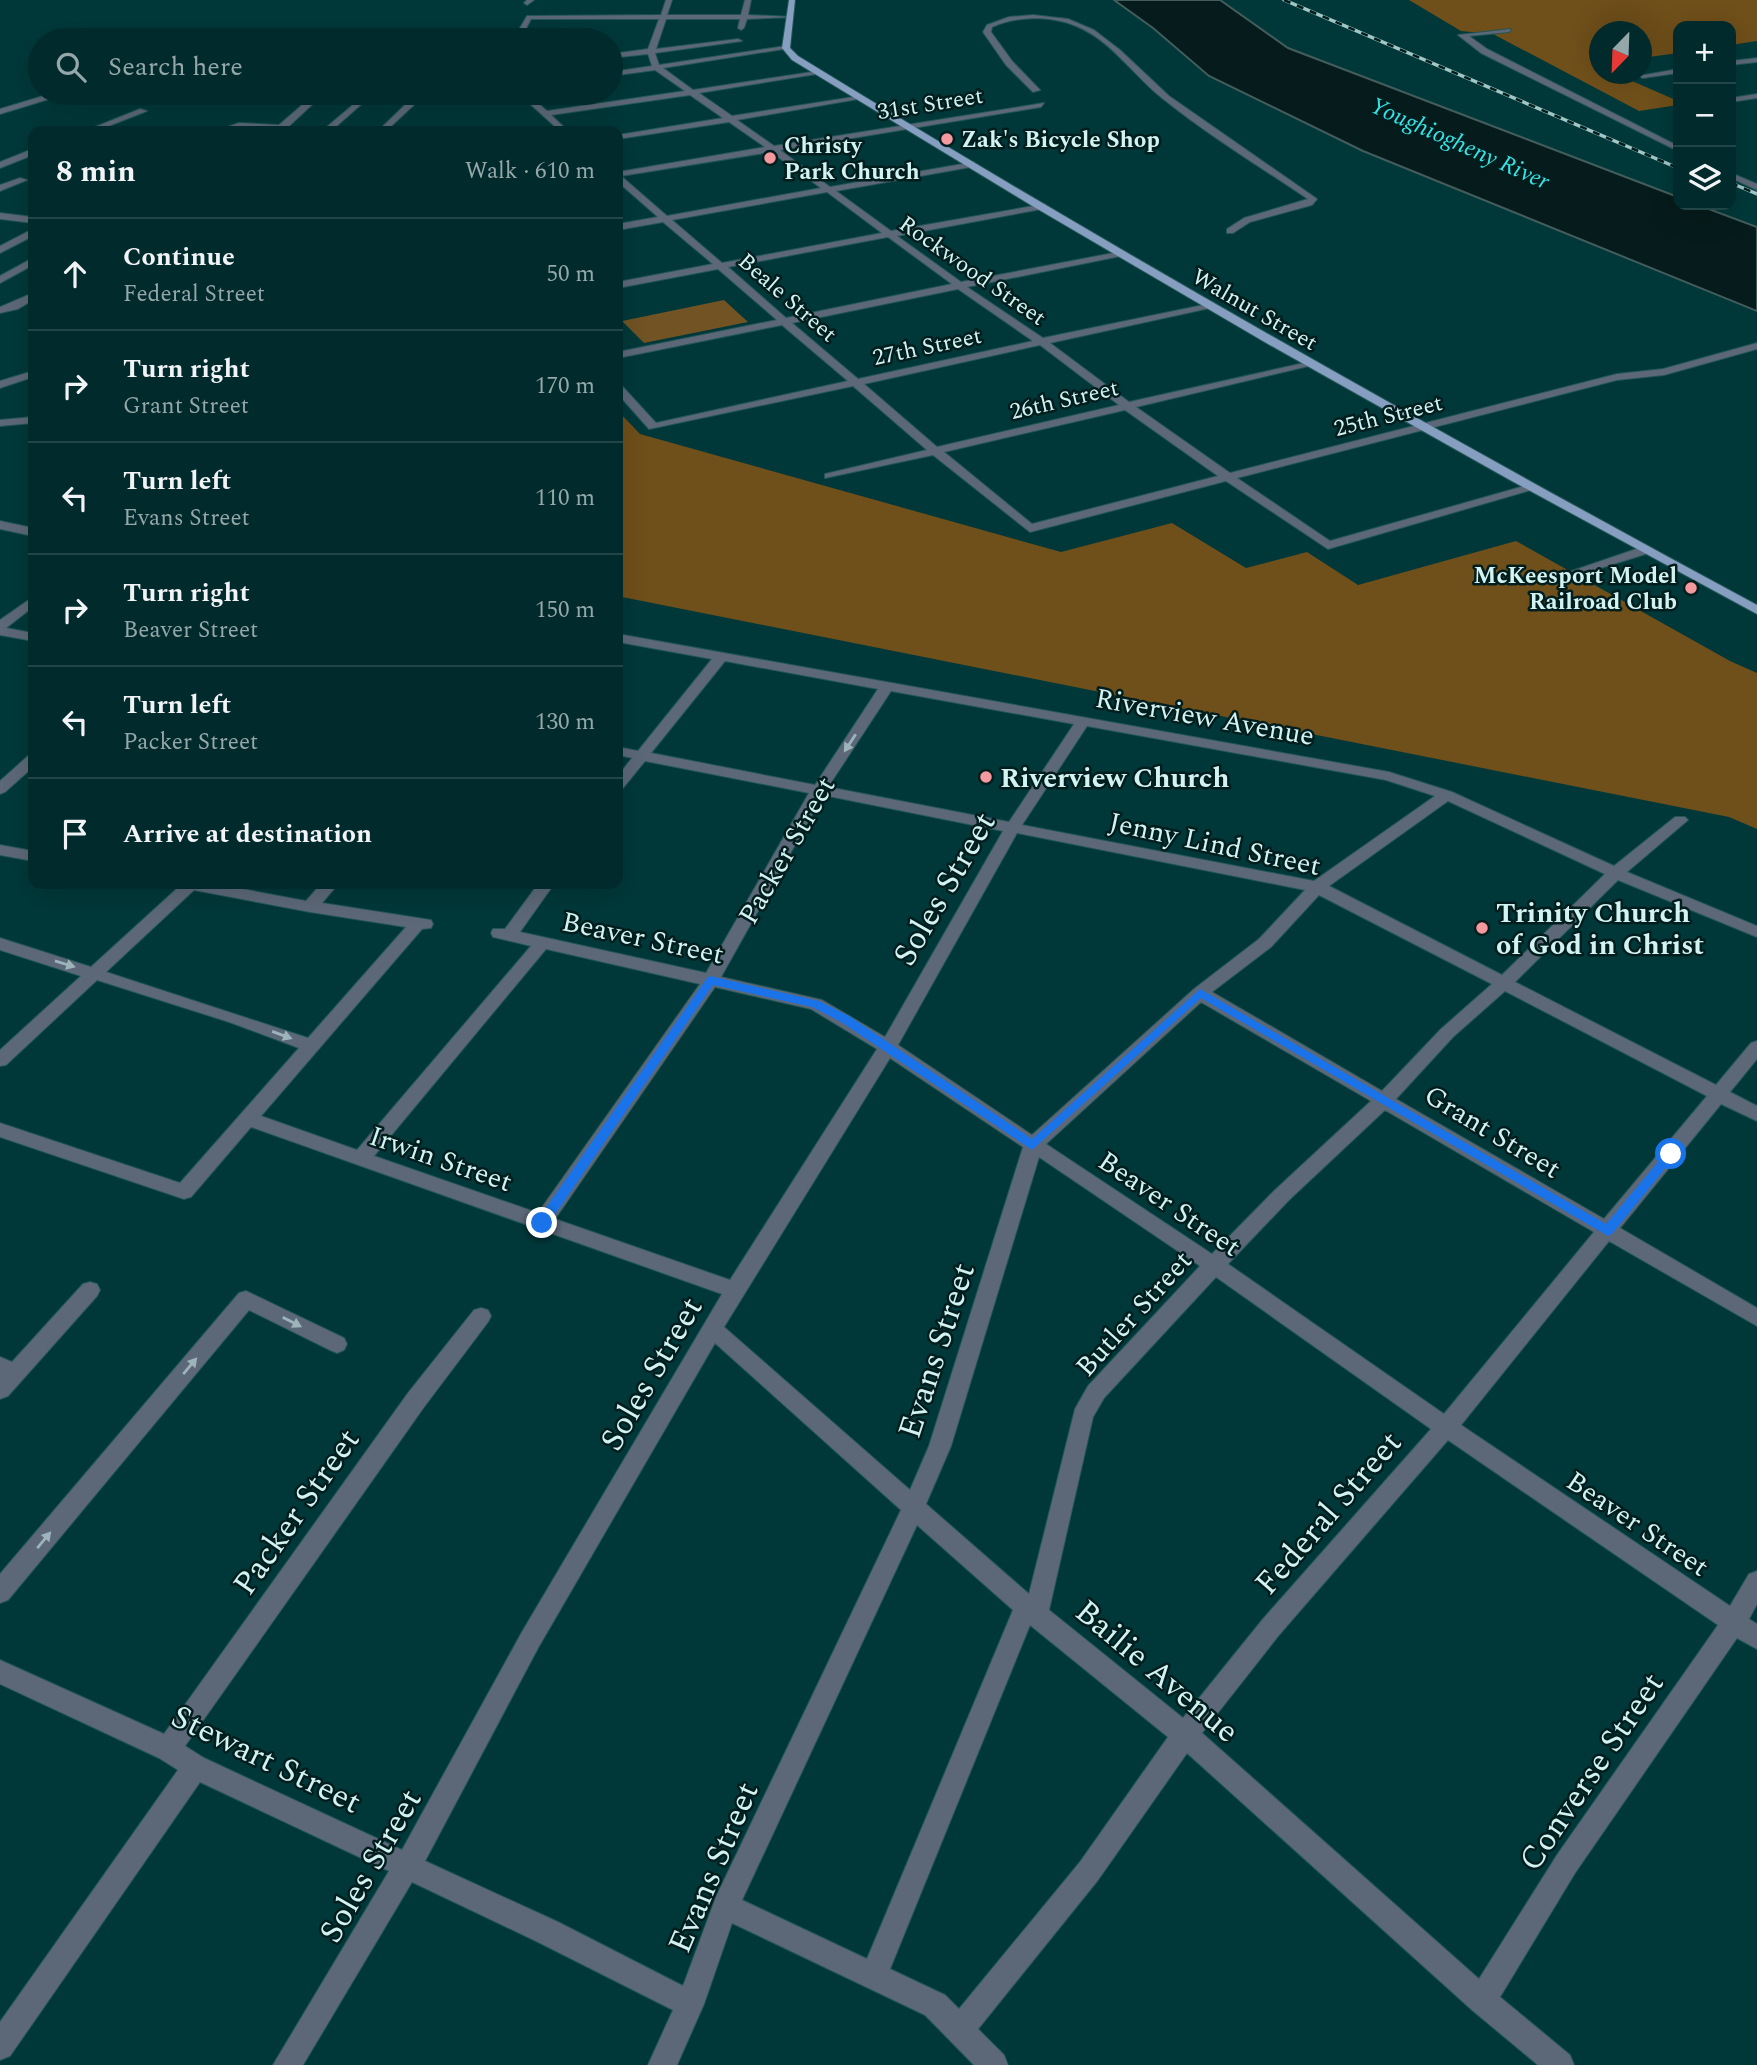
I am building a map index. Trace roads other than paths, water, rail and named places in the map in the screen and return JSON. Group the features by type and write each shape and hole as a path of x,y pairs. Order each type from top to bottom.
{"main road":[{"path":"786,48 792,0"},
{"name":"Walnut Street","path":"786,48 795,58 905,126 1309,363 1422,428 1757,610"}],"street":[{"path":"656,67 651,59 651,51 656,33 666,16 669,0"},
{"path":"736,55 748,0"},
{"path":"523,28 529,17 790,17"},
{"path":"1037,90 1009,63 987,32 989,26 1010,19 1042,18 1063,19 1080,24 1130,62 1144,80 1313,199 1308,203 1247,220 1230,231"},
{"path":"1509,30 1462,35 1484,51 1674,147"},
{"path":"623,54 738,41"},
{"path":"623,72 786,48"},
{"path":"1736,62 1757,60"},
{"name":"Rockwood Street","path":"656,67 959,286 1042,342 1125,406 1328,545 1532,488"},
{"path":"1652,75 1673,72"},
{"path":"623,102 819,73"},
{"path":"1736,99 1757,96"},
{"path":"623,135 860,98"},
{"path":"1736,99 1757,107"},
{"path":"0,112 28,102"},
{"path":"284,126 307,105"},
{"path":"331,126 355,105"},
{"path":"387,126 410,105"},
{"path":"535,105 558,126"},
{"path":"545,114 605,105"},
{"name":"31st Street","path":"623,175 1041,105"},
{"path":"102,126 143,111"},
{"path":"233,126 252,126"},
{"path":"0,154 19,158"},
{"path":"0,165 28,154"},
{"path":"623,226 971,164"},
{"path":"1736,177 1757,187"},
{"path":"0,188 23,180"},
{"name":"Beale Street","path":"623,181 935,451 1030,528"},
{"path":"623,284 1042,206"},
{"path":"0,216 28,219"},
{"path":"0,250 28,235"},
{"path":"623,354 1121,253"},
{"path":"0,280 28,264"},
{"path":"0,310 14,307 28,299"},
{"name":"27th Street","path":"623,394 653,427 1210,304"},
{"name":"25th Street","path":"1030,528 1617,377 1664,372 1757,346"},
{"name":"26th Street","path":"829,476 1309,363"},
{"path":"0,385 28,376"},
{"path":"0,423 28,420"},
{"path":"0,525 28,531"},
{"path":"1572,573 1645,550"},
{"path":"0,628 28,605"},
{"path":"0,628 28,636"},
{"name":"Riverview Avenue","path":"623,639 1389,776 1447,795 1616,873 1757,932"},
{"path":"623,778 685,705 722,656"},
{"name":"Packer Street","path":"542,1223 710,980 818,791 887,686"},
{"name":"Soles Street","path":"287,2065 408,1865 530,1640 735,1290 888,1047 1012,829 1083,721"},
{"name":"Jenny Lind Street","path":"623,752 1317,887 1757,1114"},
{"path":"0,789 28,764"},
{"path":"1032,1145 1200,993 1265,943 1317,887 1447,795"},
{"name":"Butler Street","path":"873,1977 1031,1610 1083,1416 1096,1392 1282,1195 1385,1099 1447,1033 1503,985 1616,873 1679,820"},
{"path":"0,850 28,855"},
{"path":"0,1060 185,889"},
{"path":"0,1130 184,1192 421,923 310,907 216,889"},
{"path":"310,907 326,889"},
{"name":"Beaver Street","path":"542,889 504,934 816,1004 888,1047 1214,1265 1446,1427 1757,1637"},
{"path":"0,944 235,1018 312,1046"},
{"path":"360,1160 541,944"},
{"name":"Grant Street","path":"1200,993 1757,1318"},
{"name":"Federal Street","path":"960,2030 1089,1871 1185,1735 1270,1627 1446,1427 1757,1047"},
{"name":"Irwin Street","path":"248,1119 735,1290"},
{"name":"Evans Street","path":"662,2065 690,2004 725,1906 914,1507 940,1446 1032,1145"},
{"path":"0,1390 8,1370 90,1290"},
{"path":"0,1592 246,1299 337,1344"},
{"name":"Packer Street","path":"169,1749 416,1401 481,1316"},
{"name":"Bailie Avenue","path":"713,1329 1031,1610 1185,1735 1482,2000 1560,2065"},
{"name":"Converse Street","path":"1482,2000 1566,1864 1734,1622 1757,1582"},
{"name":"Stewart Street","path":"3,1678 169,1749 195,1767 408,1865 690,2004"},
{"path":"0,2046 195,1767"},
{"path":"725,1906 935,2005 994,2065"}],"water":[{"name":"Youghiogheny River","path":"1114,0 1220,0 1288,48 1673,195 1673,210 1711,210 1757,227 1757,311 1363,151 1209,76 1153,28"}],"railway":[{"path":"1284,0 1673,166"},
{"path":"1736,185 1757,194"}],"place":[{"name":"Zak's Bicycle Shop","path":"947,139"},
{"name":"Christy Park Church","path":"770,158"},
{"name":"McKeesport Model Railroad Club","path":"1691,588"},
{"name":"Riverview Church","path":"986,777"},
{"name":"Trinity Church of God in Christ","path":"1482,928"}]}
